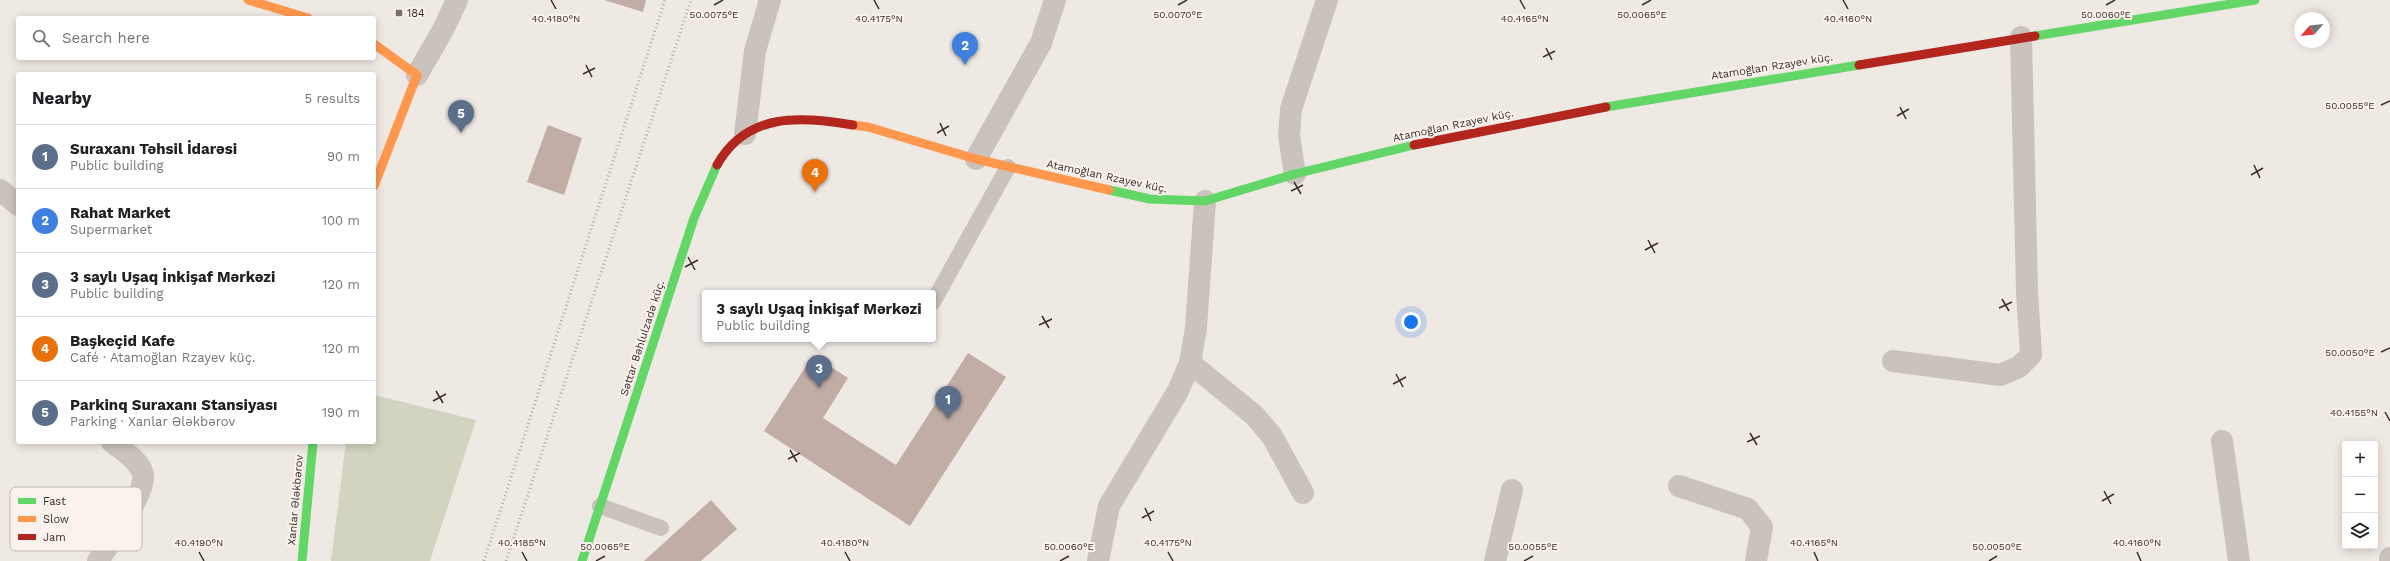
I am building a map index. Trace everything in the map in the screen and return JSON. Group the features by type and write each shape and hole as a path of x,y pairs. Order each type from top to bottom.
{"main road":[{"path":"248,0 301,16"},
{"path":"2175,14 2176,0"},
{"name":"Atamoğlan Rzayev küç.","path":"745,134 778,120 812,118 868,127 976,159 1150,199 1205,201 1295,174 1391,150 1628,102 2255,0"},
{"path":"376,45 417,75 376,181"},
{"name":"Səttar Bəhlulzadə küç.","path":"582,561 694,218 710,178 724,153 745,134"},
{"name":"Xanlar Ələkbərov","path":"302,561 313,444"}],"street":[{"path":"417,75 444,28 457,0"},
{"path":"745,134 756,51 770,0"},
{"path":"976,159 1041,43 1055,0"},
{"path":"1295,174 1289,136 1291,109 1326,0"},
{"path":"1892,361 2000,376 2020,367 2031,355 2027,291 2021,37"},
{"path":"0,190 16,203"},
{"path":"1098,561 1109,506 1178,391 1190,364 1196,328 1205,201"},
{"path":"1190,364 1254,415 1272,436 1303,493"},
{"path":"2222,441 2239,561"},
{"path":"115,444 136,461 143,474 142,489"},
{"path":"1679,486 1748,509 1762,527 1756,561"},
{"path":"1495,561 1512,490"},
{"path":"98,561 104,551"}],"lane":[{"path":"936,297 1008,167"},
{"path":"600,506 661,528"}],"green space":[{"path":"376,395 476,420 430,561 331,561 346,444 376,444"}],"building":[{"path":"604,0 646,0 643,12"},
{"path":"548,125 582,138 564,195 527,182"},
{"path":"968,353 1006,377 910,526 764,431 813,355 848,378 823,418 896,465"},
{"path":"711,500 737,529 701,561 644,561"}],"railway":[{"path":"484,561 665,0"},
{"path":"506,561 691,0"}],"traffic: fast":[{"path":"2035,36 2255,0"},
{"path":"1606,107 1859,65"},
{"path":"1109,190 1150,199 1205,201 1295,174 1414,145"},
{"path":"582,561 694,218 717,165"},
{"path":"302,561 313,444"}],"traffic: slow":[{"path":"248,0 301,16"},
{"path":"376,45 417,75 376,181"},
{"path":"853,125 868,127 976,159 1109,190"}],"traffic: jam":[{"path":"1859,65 2035,36"},
{"path":"1414,145 1606,107"},
{"path":"717,165 729,148 744,135 760,127 777,122 795,120 814,120 853,125"}],"place":[{"name":"184","path":"399,13"},
{"name":"Rahat Market","path":"965,65"},
{"name":"Parkinq Suraxanı Stansiyası","path":"461,133"},
{"name":"Başkeçid Kafe","path":"815,192"},
{"name":"3 saylı Uşaq İnkişaf Mərkəzi","path":"819,388"},
{"name":"Suraxanı Təhsil İdarəsi","path":"948,419"}]}
